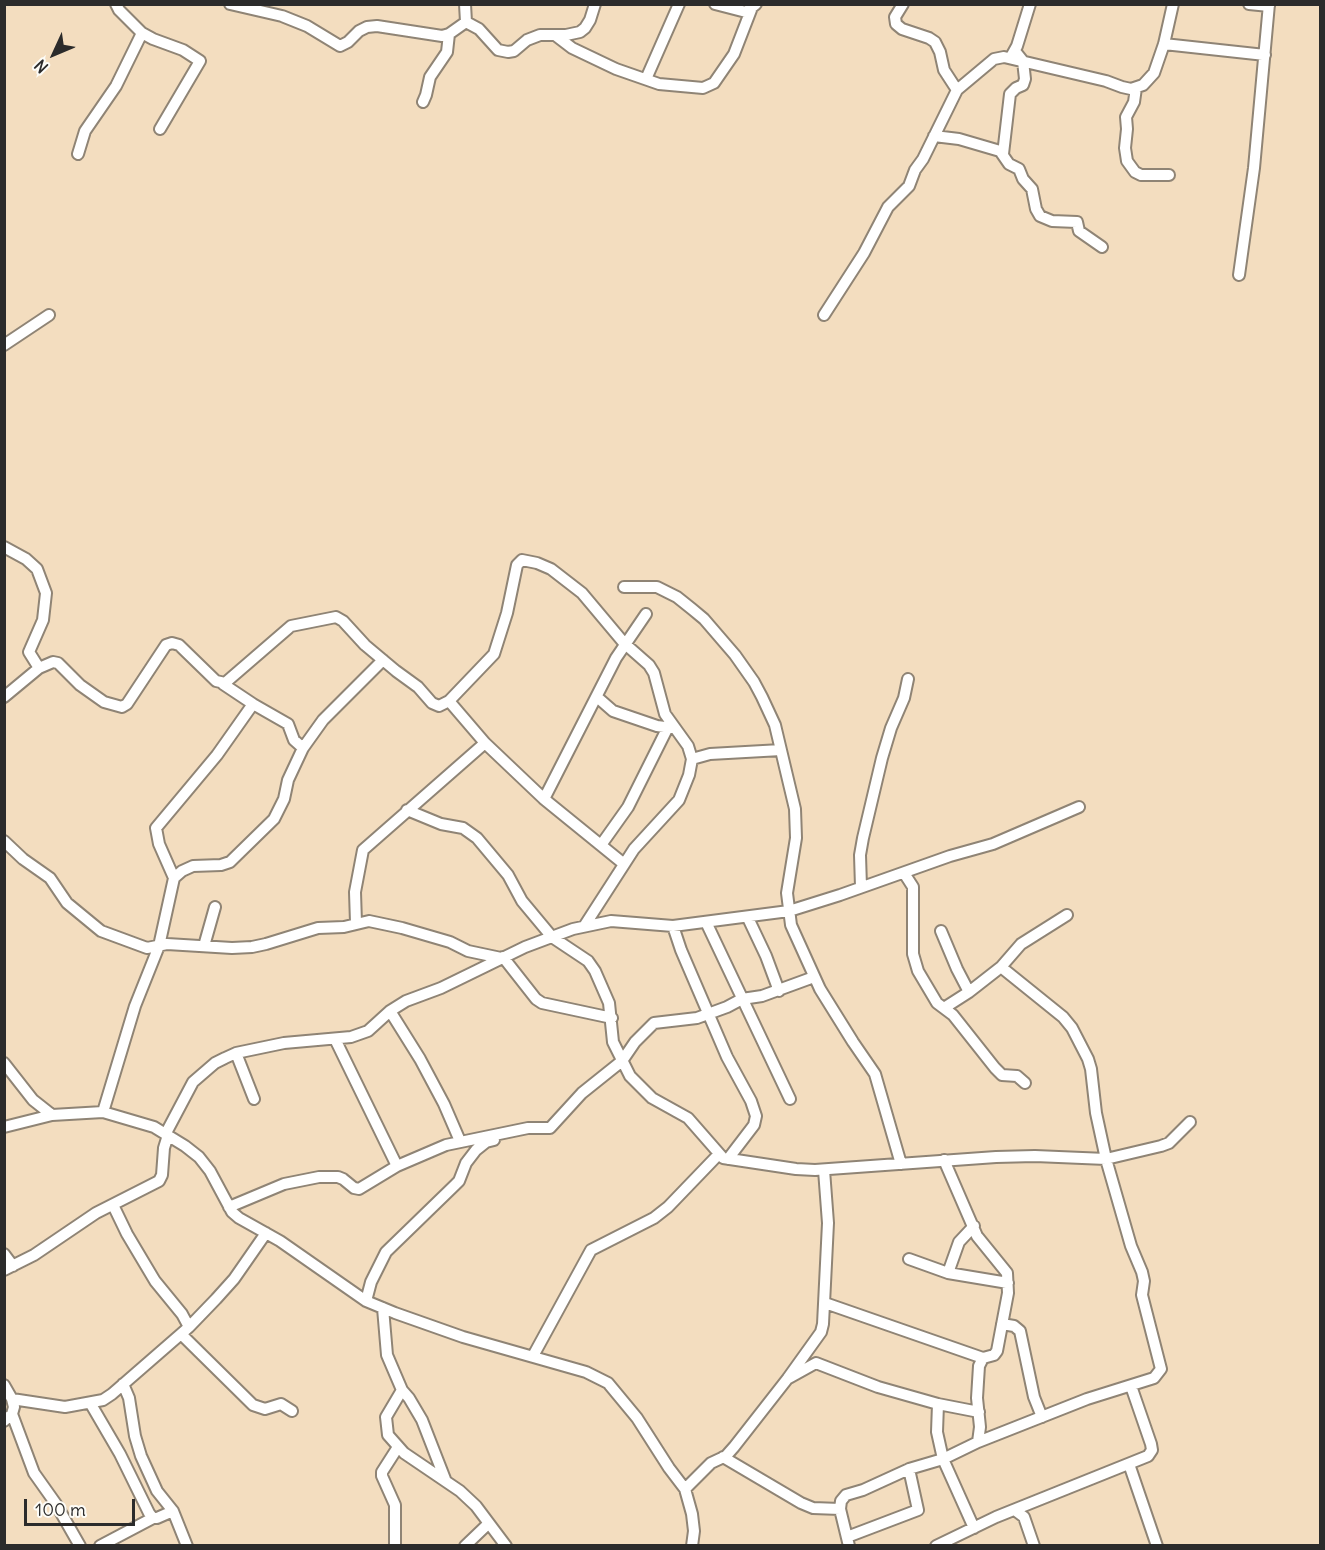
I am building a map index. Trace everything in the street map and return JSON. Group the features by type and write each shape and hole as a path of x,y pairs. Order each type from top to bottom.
{"street":[{"path":"116,4 142,33 183,50 200,61 160,129"},
{"path":"230,4 282,16 307,26 340,46 348,42 358,31 367,27 377,26 442,36 466,22"},
{"path":"465,4 466,22"},
{"path":"466,22 478,29 502,52 514,51 533,37 574,34 585,28 595,4"},
{"path":"645,79 680,4"},
{"path":"715,4 740,12 754,7"},
{"path":"903,4 895,18 896,24 902,29 935,42 944,70 957,90"},
{"path":"824,315 864,253 888,207 909,186 957,90 994,59 1013,54 1023,61 1122,87 1136,88 1149,80 1154,73 1164,44 1173,4"},
{"path":"1239,275 1269,5 1249,4"},
{"path":"1013,54 1029,5"},
{"path":"555,35 591,59 645,79 659,84 703,88 714,83 734,54 754,7"},
{"path":"78,154 85,131 116,86 142,33"},
{"path":"423,102 430,77 447,52 449,33"},
{"path":"1164,44 1265,56"},
{"path":"1003,154 1010,94 1024,82 1026,73 1023,61"},
{"path":"1136,88 1134,102 1126,117 1127,161 1141,175 1169,175"},
{"path":"934,136 959,139 1003,154 1009,164 1019,169 1023,180 1032,189 1036,209 1040,216 1052,221 1077,222 1079,231 1102,247"},
{"path":"4,345 49,315"},
{"path":"4,547 26,559 37,569 46,593 43,620 29,652 39,668"},
{"path":"223,684 291,626 340,618 365,645 418,687 434,705 439,706 449,701 495,651 507,613 515,568 522,560 551,569 566,579 592,603 624,643 652,668 665,714 672,728 688,746 692,759 689,775 679,800 634,849 585,926"},
{"path":"624,587 657,587 677,597 704,619 735,655 754,682 775,725 797,823 788,881 791,925 814,977 875,1074 901,1164"},
{"path":"544,799 624,643 646,614"},
{"path":"4,697 39,668 51,662 57,663 96,697 114,706 122,707 134,694 166,645 175,643 216,681 288,724 294,740 303,748"},
{"path":"174,878 193,866 221,865 230,862 274,819 303,748 323,720 383,660"},
{"path":"861,887 860,855 863,838 882,758 891,728 904,698 908,679"},
{"path":"597,697 613,711 657,726 672,728"},
{"path":"449,701 485,743 544,799 624,864"},
{"path":"103,1112 135,1006 159,946 174,878 159,844 156,828 217,755 253,705"},
{"path":"601,845 628,807 672,728"},
{"path":"356,923 356,892 363,850 485,743"},
{"path":"692,759 710,754 780,750"},
{"path":"4,1254 9,1268 34,1255 81,1222 159,1181 162,1175 167,1134 193,1082 215,1063 236,1053 294,1041 351,1037 368,1031 390,1011 406,1001 441,988 502,957 585,926 611,921 673,926 789,911 950,856 993,844 1079,807"},
{"path":"407,810 441,824 463,828 474,834 508,875 522,901 552,937 588,961 595,971 609,1003 613,1042 630,1076 644,1091 696,1124 723,1157 796,1169 824,1170 944,1160 1035,1156 1106,1159 1169,1143 1190,1122"},
{"path":"4,841 23,859 50,878 67,903 100,931 147,948 166,944 252,947 306,930 344,927 369,921 383,923 450,942 468,951 502,957 536,999 542,1003 612,1018"},
{"path":"904,873 912,882 914,894 915,963 937,1003 953,1015 994,1068 1002,1075 1017,1076 1025,1083"},
{"path":"204,946 215,907"},
{"path":"944,1008 1001,967 1021,944 1067,915"},
{"path":"748,918 779,991"},
{"path":"706,922 790,1099"},
{"path":"533,1356 591,1250 654,1218 723,1157 754,1125 756,1116 751,1101 727,1058 673,926"},
{"path":"940,931 969,992"},
{"path":"909,1469 918,1510 848,1541 840,1509 841,1501 846,1495 863,1490 909,1469 943,1459 978,1442 1087,1399 1154,1378 1161,1369 1143,1300 1142,1272 1131,1246 1106,1159 1094,1102 1091,1069 1072,1028 1056,1010 1001,967"},
{"path":"230,1207 285,1184 319,1176 338,1177 359,1189 397,1166 434,1149 460,1141 528,1128 550,1128 582,1093 622,1061 635,1042 654,1023 686,1020 709,1014 742,999 779,991 814,977"},
{"path":"390,1011 420,1059 444,1104 460,1141"},
{"path":"346,1060 351,1037"},
{"path":"335,1039 397,1166"},
{"path":"236,1053 254,1099"},
{"path":"4,1063 33,1100 52,1115"},
{"path":"4,1127 52,1115 103,1112 154,1127 199,1157 239,1218 280,1241 366,1300 463,1337 586,1372 608,1383 637,1418 685,1490 692,1514 694,1531 692,1545"},
{"path":"366,1300 377,1268 391,1245 459,1181 466,1162 482,1144 508,1133"},
{"path":"825,1303 983,1358 992,1356 998,1351 1008,1283 1005,1270 980,1240 944,1160"},
{"path":"685,1490 711,1463 723,1457 734,1447 821,1332 825,1303 828,1223 824,1170"},
{"path":"113,1205 155,1281 182,1314 185,1331 253,1405 265,1409 281,1404 291,1411"},
{"path":"948,1273 959,1242 974,1226"},
{"path":"12,1399 65,1407 103,1400 185,1331 234,1279 266,1233"},
{"path":"909,1260 948,1273 1008,1283"},
{"path":"382,1308 387,1355 402,1390 422,1420 445,1479"},
{"path":"1002,1324 1014,1326 1020,1331 1034,1396 1042,1417"},
{"path":"521,1353 544,1335"},
{"path":"978,1442 978,1377 983,1358"},
{"path":"788,1378 816,1363 858,1381 938,1404 979,1412"},
{"path":"123,1384 129,1398 135,1436 141,1456 157,1491 173,1511 187,1545"},
{"path":"4,1385 14,1407 8,1417 34,1473 56,1504 80,1545"},
{"path":"936,1545 974,1528 1022,1512 1148,1456 1152,1450 1131,1386"},
{"path":"402,1390 386,1417 388,1435 398,1447 423,1467 445,1479 476,1506 506,1545"},
{"path":"94,1402 92,1406 153,1518"},
{"path":"938,1404 937,1432 943,1459 974,1528"},
{"path":"395,1545 394,1505 382,1472 398,1447"},
{"path":"723,1457 801,1503 813,1508 840,1509"},
{"path":"1129,1464 1157,1545"},
{"path":"100,1545 153,1518 173,1511"},
{"path":"1022,1512 1034,1545"},
{"path":"465,1545 488,1524"}]}
